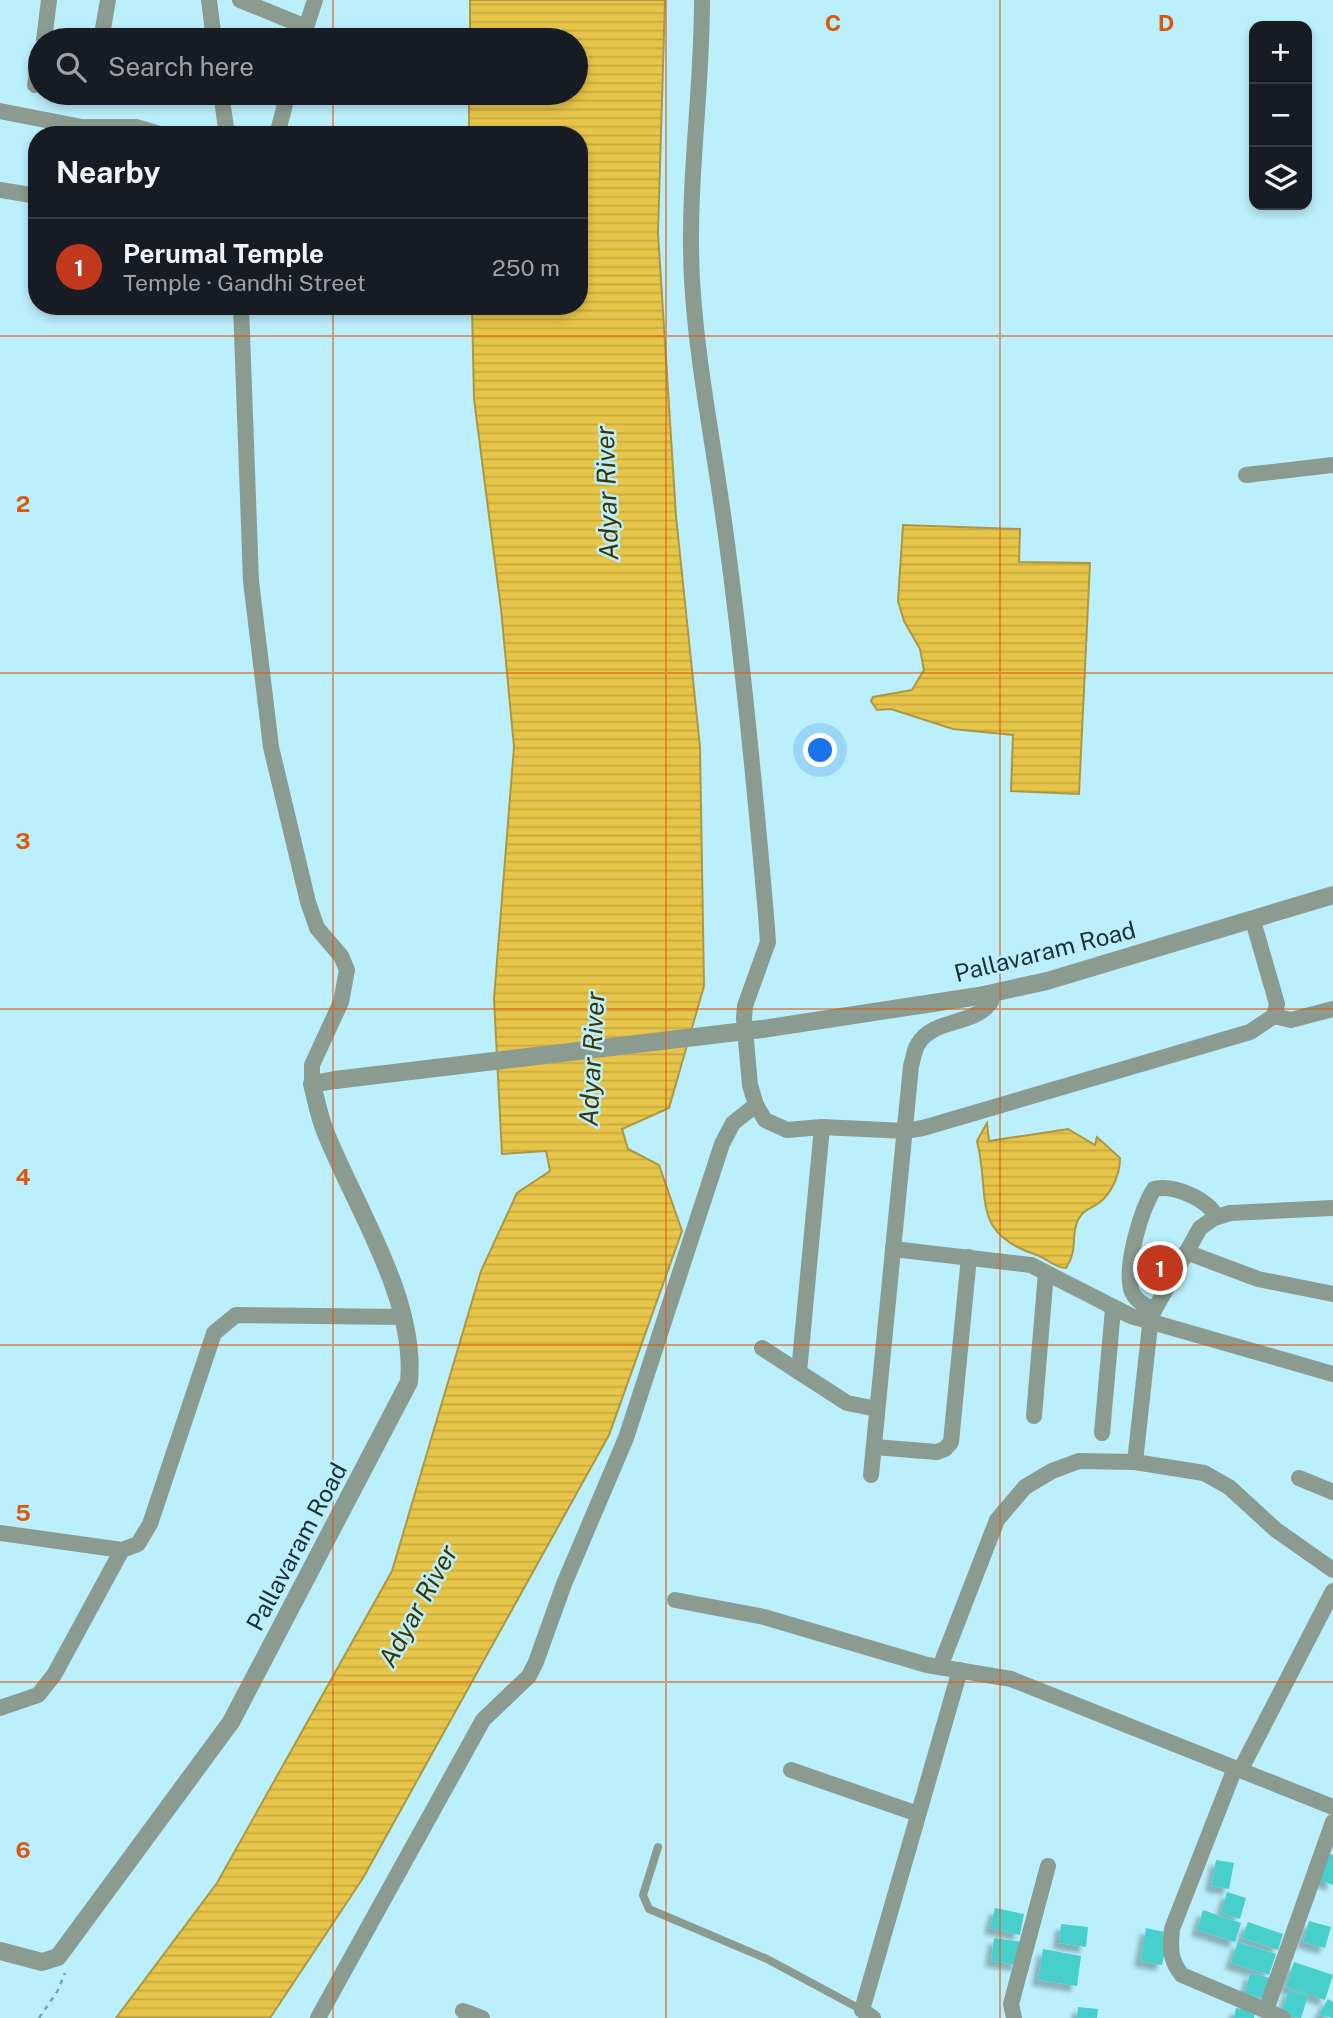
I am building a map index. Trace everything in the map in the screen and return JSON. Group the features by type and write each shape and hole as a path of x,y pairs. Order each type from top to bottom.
{"street":[{"path":"46,28 49,0"},
{"path":"103,28 108,0"},
{"path":"209,0 212,28"},
{"path":"306,28 314,0"},
{"path":"702,0 702,60 691,172 690,225 704,400 735,604 768,942 745,1006 744,1018 750,1085 756,1105 765,1120 775,1127 787,1130 822,1127 905,1131 946,1123 1250,1032 1274,1016 1277,1004 1253,921"},
{"path":"245,1 293,28"},
{"path":"223,105 226,126"},
{"path":"279,126 285,105"},
{"path":"0,111 77,126"},
{"path":"0,190 28,195"},
{"path":"241,315 251,581 271,747 308,902 317,928 341,956 347,970 341,1002 313,1065 312,1084"},
{"path":"1246,475 1333,466"},
{"name":"Pallavaram Road","path":"62,1952 210,1752 247,1694 409,1382 411,1353 404,1317 323,1128 312,1084 762,1029 990,993 1046,981 1333,895"},
{"path":"871,1475 911,1066 918,1044 933,1030 984,1012 991,1002 990,993"},
{"path":"1274,1016 1291,1020 1333,1009"},
{"path":"318,2018 483,1720 529,1676 564,1584 626,1438 722,1144 733,1123 756,1105"},
{"path":"799,1372 822,1127"},
{"path":"1152,1316 1131,1290 1129,1271 1134,1245 1154,1189 1164,1186 1205,1203 1217,1217"},
{"path":"1135,1462 1152,1316 1200,1228 1217,1217 1230,1213 1333,1208"},
{"path":"893,1249 1014,1262 1046,1273 1113,1309 1152,1316 1333,1374"},
{"path":"1186,1252 1258,1279 1333,1294"},
{"path":"874,1447 937,1452 945,1449 951,1442 969,1257"},
{"path":"1034,1416 1046,1273"},
{"path":"1102,1433 1113,1309"},
{"path":"0,1533 122,1550 138,1544 150,1524 214,1333 236,1315 404,1317"},
{"path":"762,1348 847,1403 877,1409"},
{"path":"940,1667 997,1521 1025,1487 1052,1471 1079,1461 1135,1462 1204,1473 1229,1486 1276,1530 1333,1570"},
{"path":"1299,1478 1333,1492"},
{"path":"0,1708 38,1695 54,1675 122,1550"},
{"path":"1283,2018 1182,1975 1174,1965 1170,1951 1172,1929 1238,1769 1333,1591"},
{"path":"675,1600 764,1617 940,1667 1012,1679 1333,1807"},
{"path":"867,2014 918,1814 960,1670"},
{"path":"791,1770 918,1814"},
{"path":"1266,2010 1333,1822"},
{"path":"1014,2018 1011,2004 1048,1866"},
{"path":"0,1951 42,1962 58,1957 62,1952"},
{"path":"463,2011 482,2018"}],"lane":[{"path":"658,1847 643,1895 649,1909 767,1959 867,2014"}],"path":[{"path":"39,2018 63,1980 66,1962 62,1952"}],"water":[{"name":"Adyar River","path":"470,0 665,0 658,233 676,516 700,747 704,986 669,1108 622,1129 628,1149 659,1165 682,1231 609,1435 363,1878 270,2018 116,2018 217,1883 392,1571 481,1271 517,1193 550,1171 546,1151 502,1154 494,999 514,747 501,609 474,399 472,315 588,315 588,126 469,126 469,105 588,105 588,28 470,28"},
{"path":"903,525 1020,529 1019,562 1090,563 1079,794 1011,791 1013,735 953,729 891,709 877,710 871,701 873,697 912,690 924,670 920,649 904,621 898,601"},
{"path":"987,1123 989,1141 1068,1129 1095,1145 1097,1137 1120,1158 1117,1177 1108,1194 1084,1212 1078,1220 1072,1254 1066,1268 1058,1267 1015,1246 1001,1236 992,1224 984,1196 977,1141"}],"building":[{"path":"1328,1853 1333,1855 1333,1885 1320,1880"},
{"path":"1216,1860 1234,1863 1229,1889 1211,1886"},
{"path":"1227,1892 1246,1898 1240,1919 1221,1913"},
{"path":"995,1908 1024,1914 1020,1935 990,1928"},
{"path":"1203,1910 1241,1923 1235,1942 1197,1930"},
{"path":"1309,1921 1331,1927 1325,1948 1303,1942"},
{"path":"1248,1922 1283,1934 1278,1950 1242,1938"},
{"path":"1061,1924 1088,1927 1086,1947 1059,1943"},
{"path":"1146,1928 1169,1933 1162,1965 1140,1961"},
{"path":"994,1938 1022,1942 1018,1965 991,1961"},
{"path":"1238,1942 1276,1954 1269,1975 1231,1963"},
{"path":"1043,1949 1081,1956 1077,1986 1038,1980"},
{"path":"1294,1962 1333,1975 1325,2000 1286,1987"},
{"path":"1250,1973 1270,1978 1265,1999 1245,1994"},
{"path":"1289,1990 1308,1996 1301,2018 1280,2015"},
{"path":"1328,1999 1333,2002 1333,2018 1319,2015"},
{"path":"1078,2007 1098,2009 1097,2018 1077,2018"},
{"path":"1236,2008 1255,2011 1254,2018 1234,2018"}],"place":[{"name":"Perumal Temple","path":"1160,1268"}]}
